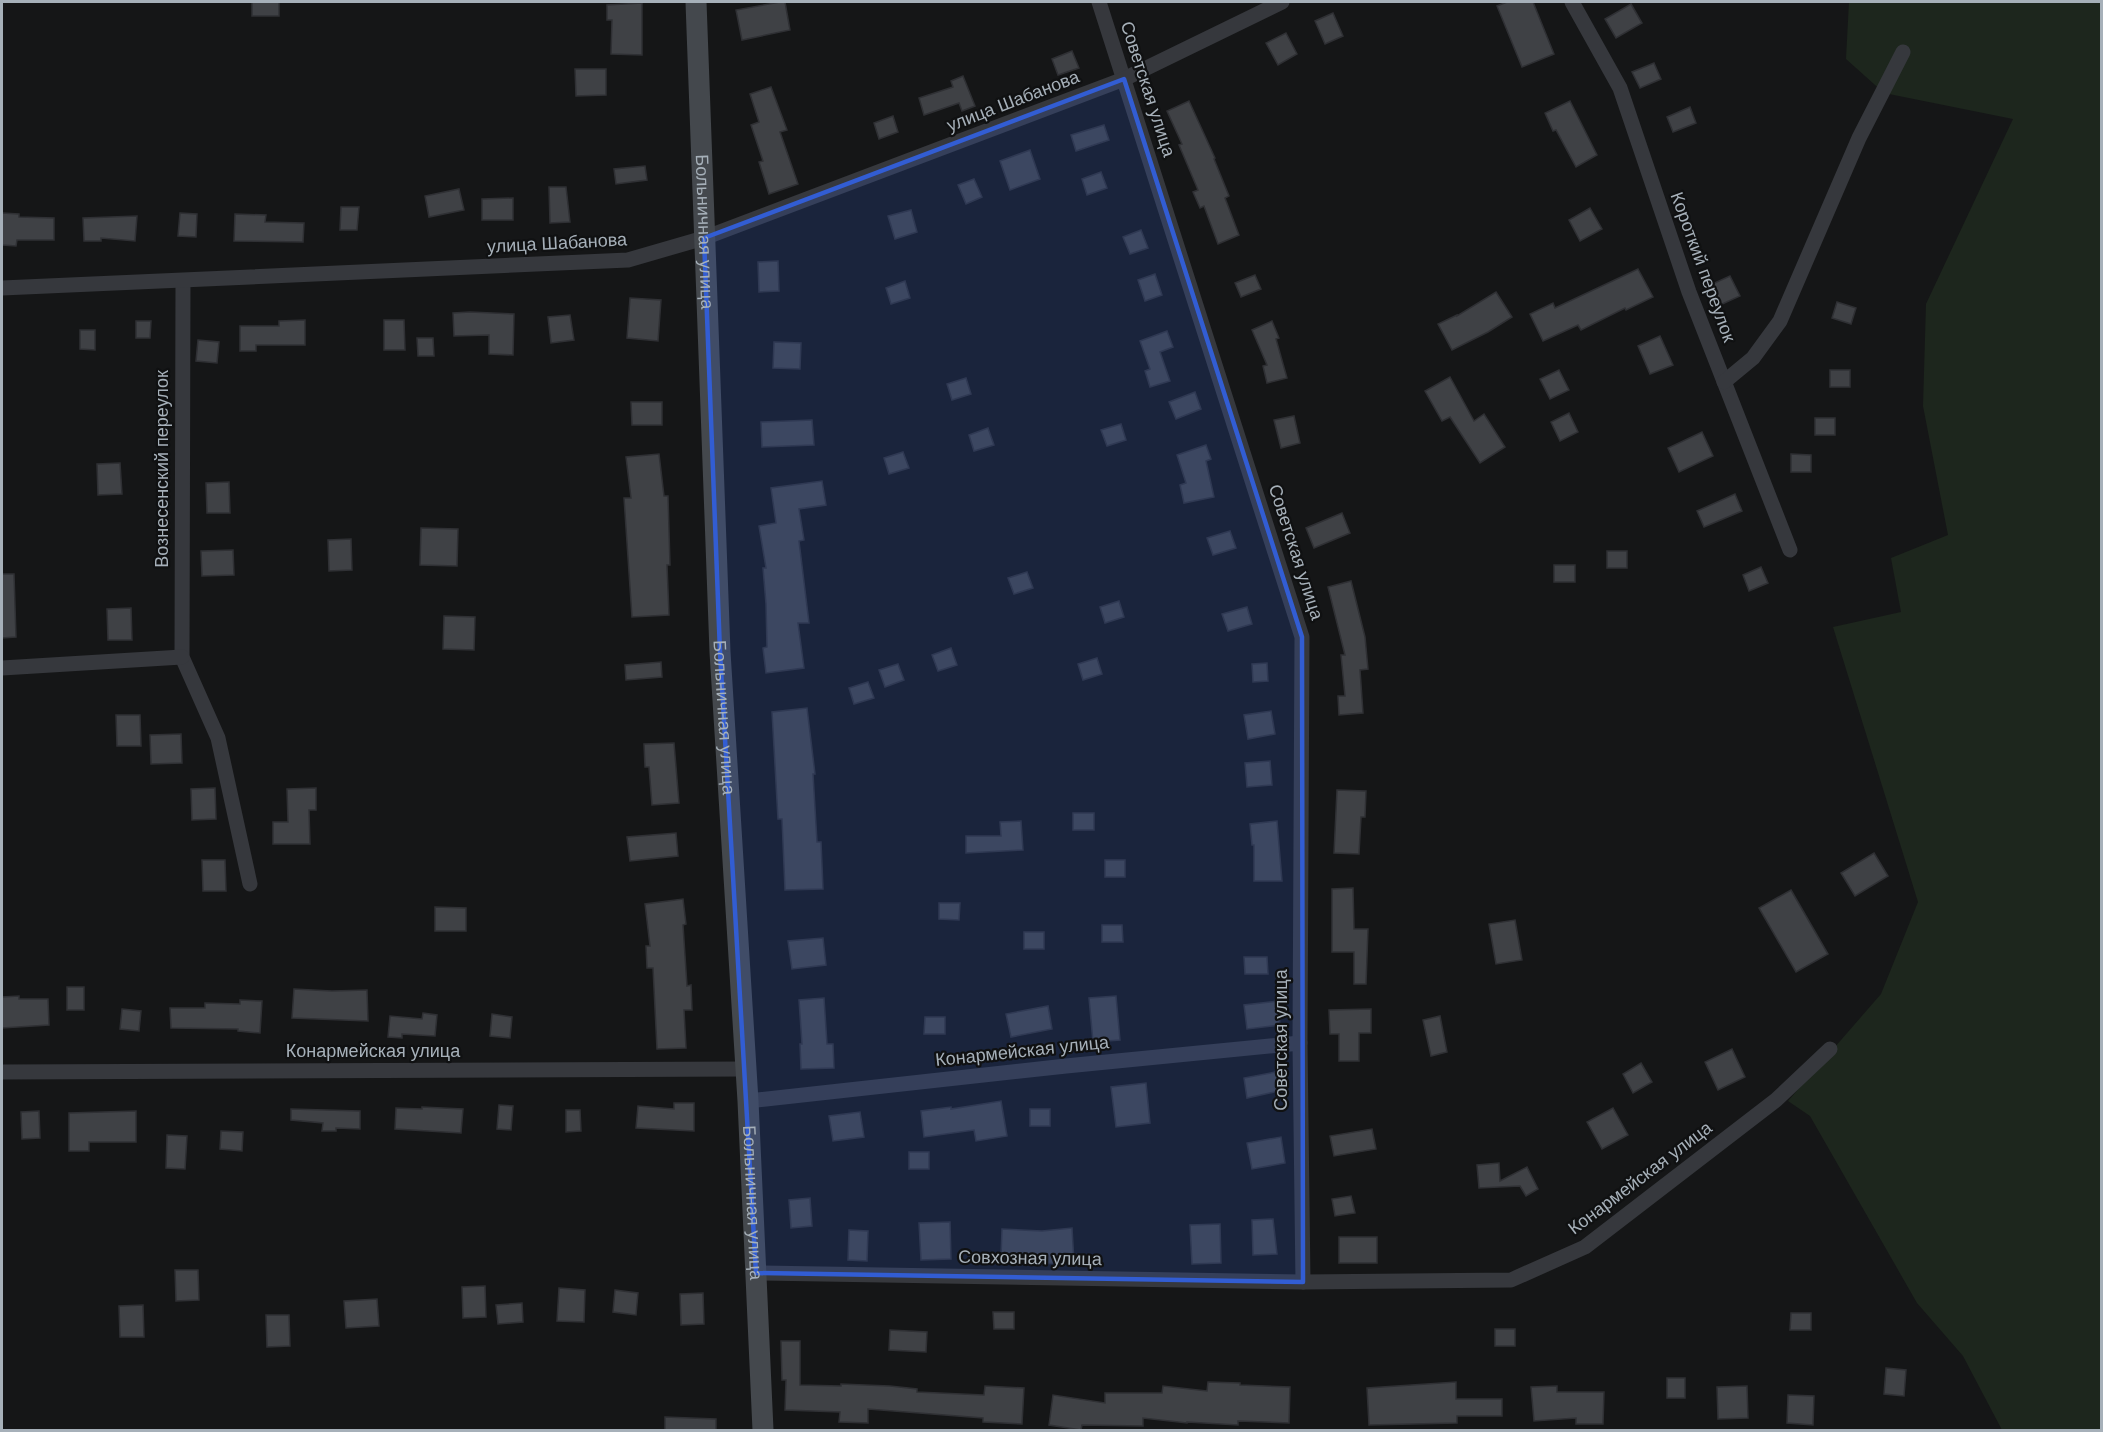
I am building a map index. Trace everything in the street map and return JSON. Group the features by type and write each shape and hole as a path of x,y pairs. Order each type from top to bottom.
{"street":[{"name":"Больничная улица","path":"696,2 720,652 748,1101 763,1431"},
{"name":"Советская улица","path":"1099,2 1302,637 1300,1043 1303,1282"},
{"name":"улица Шабанова","path":"2,288 628,260 704,238 1124,79 1282,2"},
{"name":"Короткий переулок","path":"1572,2 1620,88 1689,292 1790,550"},
{"path":"1724,382 1753,358 1780,321 1859,138 1903,52"},
{"name":"Вознесенский переулок","path":"183,281 182,657 218,738 250,884"},
{"path":"2,668 182,657"},
{"name":"Конармейская улица","path":"748,1101 1054,1067 1300,1043"},
{"name":"Конармейская улица","path":"1303,1282 1510,1281 1585,1247 1776,1100 1830,1049"},
{"name":"Конармейская улица","path":"2,1072 745,1069"},
{"name":"Совхозная улица","path":"756,1273 1303,1282"}],"highlighted area":[{"path":"1124,79 1302,637 1303,1282 756,1273 720,652 704,238"}],"shaded area":[{"path":"1849,2 2101,2 2101,1430 2002,1430 1963,1356 1917,1303 1810,1116 1788,1101 1881,994 1918,902 1833,627 1901,612 1891,558 1948,535 1923,406 1926,304 2013,119 1884,93 1846,59"}],"building":[{"path":"252,2 279,2 279,16 252,16"},
{"path":"785,2 790,30 742,40 736,10"},
{"path":"1507,2 1533,2 1554,54 1522,67 1497,6"},
{"path":"642,3 642,55 611,54 612,20 607,20 607,5"},
{"path":"1631,4 1642,23 1616,38 1605,19"},
{"path":"1333,13 1343,36 1325,44 1315,21"},
{"path":"1286,33 1297,54 1278,65 1266,43"},
{"path":"1072,51 1079,68 1058,75 1052,59"},
{"path":"1654,63 1661,79 1640,88 1632,72"},
{"path":"575,69 606,69 606,95 576,96"},
{"path":"963,76 975,106 962,111 959,103 924,115 919,98 953,87 951,81"},
{"path":"771,87 787,130 780,132 798,184 769,194 759,162 763,161 751,125 759,122 750,94"},
{"path":"1189,101 1215,158 1229,196 1225,198 1239,235 1218,244 1204,206 1200,208 1193,192 1198,190 1179,145 1182,144 1167,111"},
{"path":"1570,101 1597,155 1576,167 1556,130 1553,131 1545,113"},
{"path":"1690,107 1696,123 1673,132 1667,117"},
{"path":"893,116 898,132 879,139 874,123"},
{"path":"1104,125 1109,140 1076,151 1071,135"},
{"path":"1030,150 1040,179 1010,190 1000,161"},
{"path":"645,166 647,180 616,184 614,169"},
{"path":"1101,172 1107,188 1087,195 1082,179"},
{"path":"974,179 982,197 966,204 958,185"},
{"path":"549,187 566,187 570,222 550,223"},
{"path":"459,189 464,210 429,217 425,196"},
{"path":"513,198 513,220 482,220 482,199"},
{"path":"341,207 359,207 357,230 340,230"},
{"path":"1590,208 1602,229 1580,241 1569,220"},
{"path":"911,210 917,232 895,239 888,216"},
{"path":"2,213 19,214 19,217 54,218 54,240 17,240 16,246 2,245"},
{"path":"180,213 197,214 196,237 178,236"},
{"path":"235,214 266,215 265,222 304,223 303,242 234,241"},
{"path":"137,216 135,241 101,238 101,241 84,241 83,218"},
{"path":"1141,230 1148,248 1130,254 1123,237"},
{"path":"778,261 779,291 759,292 758,262"},
{"path":"1638,269 1653,297 1581,330 1578,325 1543,341 1530,314 1553,303 1555,308"},
{"path":"1155,274 1162,295 1145,301 1138,280"},
{"path":"1255,275 1261,289 1241,297 1235,283"},
{"path":"1730,276 1740,296 1720,305 1710,285"},
{"path":"905,281 910,298 891,304 886,288"},
{"path":"1496,292 1512,317 1452,350 1438,324 1457,316"},
{"path":"630,298 661,300 658,341 627,338"},
{"path":"1837,302 1856,308 1851,324 1832,318"},
{"path":"453,313 514,314 513,355 489,354 489,335 454,336"},
{"path":"570,315 574,340 551,343 548,317"},
{"path":"305,320 305,345 256,345 256,351 240,351 240,326 279,326 279,321"},
{"path":"384,320 404,320 405,350 384,350"},
{"path":"136,321 151,321 150,338 136,338"},
{"path":"1272,321 1279,338 1276,339 1287,378 1267,383 1263,366 1267,365 1252,330"},
{"path":"80,330 95,330 95,350 80,349"},
{"path":"1167,331 1173,347 1160,352 1170,381 1150,387 1145,371 1150,369 1140,341"},
{"path":"1660,336 1673,365 1650,374 1638,346"},
{"path":"417,338 433,338 434,356 418,356"},
{"path":"198,340 219,342 217,363 196,361"},
{"path":"774,342 801,343 800,369 773,368"},
{"path":"1559,370 1569,390 1550,399 1540,379"},
{"path":"1830,370 1850,370 1850,387 1830,387"},
{"path":"1450,377 1474,421 1484,414 1505,447 1480,463 1450,417 1442,421 1425,391"},
{"path":"966,378 971,394 952,400 947,384"},
{"path":"1195,392 1201,409 1176,419 1169,402"},
{"path":"631,402 662,402 662,425 632,425"},
{"path":"1569,413 1578,432 1560,441 1551,422"},
{"path":"1294,416 1300,443 1281,448 1274,420"},
{"path":"1815,418 1835,418 1835,435 1815,435"},
{"path":"812,420 814,445 762,447 761,422"},
{"path":"1121,424 1126,440 1107,446 1101,430"},
{"path":"988,428 994,445 974,451 969,435"},
{"path":"1702,432 1713,456 1679,472 1668,448"},
{"path":"1206,445 1211,459 1206,461 1214,497 1184,503 1180,485 1186,483 1177,455"},
{"path":"903,452 909,468 889,474 884,458"},
{"path":"659,454 664,496 668,496 669,615 632,617 624,498 631,498 626,457"},
{"path":"1791,454 1811,455 1811,472 1791,472"},
{"path":"120,463 122,494 98,495 97,464"},
{"path":"822,481 826,505 799,509 804,540 799,541 809,623 798,623 804,668 766,673 763,648 767,647 763,568 766,568 759,526 776,523 771,488"},
{"path":"229,482 230,513 207,513 206,483"},
{"path":"1735,494 1742,511 1704,527 1697,511"},
{"path":"1342,513 1350,533 1314,548 1306,528"},
{"path":"421,528 458,529 457,566 420,565"},
{"path":"1230,531 1236,548 1213,555 1207,538"},
{"path":"351,539 352,570 329,571 328,540"},
{"path":"233,550 234,575 202,576 201,551"},
{"path":"1607,551 1627,551 1627,568 1607,568"},
{"path":"1554,565 1575,565 1575,582 1554,582"},
{"path":"1761,567 1768,583 1749,591 1743,575"},
{"path":"1027,572 1033,588 1014,594 1008,578"},
{"path":"2,574 14,574 16,637 2,638"},
{"path":"1351,581 1365,637 1368,669 1360,670 1363,713 1339,715 1338,696 1345,696 1341,655 1345,655 1328,587"},
{"path":"1119,601 1124,617 1105,623 1100,607"},
{"path":"1247,607 1252,624 1228,631 1222,614"},
{"path":"131,608 132,640 108,640 107,609"},
{"path":"444,616 475,617 474,650 443,649"},
{"path":"951,648 957,665 938,671 932,655"},
{"path":"1097,658 1102,674 1083,680 1078,664"},
{"path":"661,662 662,677 626,680 625,665"},
{"path":"1267,663 1268,681 1253,682 1252,664"},
{"path":"898,664 904,680 885,687 879,670"},
{"path":"868,682 874,698 854,704 849,688"},
{"path":"807,708 815,774 813,774 817,842 821,842 823,889 785,890 782,819 778,819 772,712"},
{"path":"1271,711 1275,734 1248,739 1244,715"},
{"path":"116,715 140,715 141,746 117,746"},
{"path":"181,734 182,763 151,764 150,735"},
{"path":"674,743 679,803 652,805 649,767 645,767 644,744"},
{"path":"1270,761 1272,785 1247,787 1245,763"},
{"path":"215,788 216,819 192,820 191,789"},
{"path":"316,788 316,810 309,810 310,844 273,844 273,822 288,822 287,789"},
{"path":"1337,790 1366,791 1365,817 1361,817 1359,854 1334,853"},
{"path":"1073,813 1094,813 1094,830 1073,830"},
{"path":"1021,821 1023,850 966,853 966,836 1001,836 1000,822"},
{"path":"1277,821 1282,881 1254,881 1254,845 1252,845 1250,824"},
{"path":"676,833 678,856 630,861 627,837"},
{"path":"1874,853 1888,876 1855,896 1841,873"},
{"path":"202,860 225,860 226,891 203,891"},
{"path":"1105,860 1125,860 1125,877 1105,877"},
{"path":"1353,888 1354,929 1368,929 1366,984 1354,984 1354,952 1332,952 1332,889"},
{"path":"1791,890 1828,954 1796,972 1759,908"},
{"path":"683,899 686,924 683,925 687,986 691,985 692,1010 684,1010 686,1048 657,1049 653,968 647,968 646,946 650,946 645,904"},
{"path":"939,903 960,903 959,920 939,919"},
{"path":"435,907 466,908 466,931 435,931"},
{"path":"1515,920 1522,960 1496,964 1489,924"},
{"path":"1102,925 1122,925 1123,942 1102,942"},
{"path":"1024,932 1044,932 1044,949 1024,949"},
{"path":"823,938 826,965 792,969 788,941"},
{"path":"1244,957 1267,957 1268,974 1245,974"},
{"path":"67,987 84,987 84,1010 67,1010"},
{"path":"294,989 367,990 368,1021 292,1018"},
{"path":"19,996 19,999 48,999 49,1025 2,1028 2,997"},
{"path":"1116,996 1120,1040 1093,1042 1089,998"},
{"path":"824,998 827,1044 833,1044 834,1068 801,1069 799,1000"},
{"path":"240,1000 262,1001 260,1033 238,1031 238,1029 171,1028 170,1008 205,1008 205,1003 240,1004"},
{"path":"1278,1001 1280,1025 1247,1029 1244,1005"},
{"path":"1048,1006 1052,1029 1011,1037 1006,1014"},
{"path":"122,1009 141,1011 139,1031 120,1029"},
{"path":"1371,1009 1371,1033 1359,1033 1359,1061 1339,1061 1339,1034 1330,1034 1329,1010"},
{"path":"423,1013 437,1015 435,1036 402,1034 402,1038 388,1037 390,1016 422,1019"},
{"path":"492,1014 512,1017 510,1038 490,1036"},
{"path":"1440,1016 1447,1052 1431,1056 1423,1020"},
{"path":"925,1017 945,1017 945,1034 924,1034"},
{"path":"1732,1049 1745,1077 1718,1090 1705,1062"},
{"path":"1641,1063 1652,1082 1633,1093 1623,1074"},
{"path":"1281,1071 1284,1090 1247,1098 1244,1078"},
{"path":"1146,1083 1150,1123 1116,1127 1111,1087"},
{"path":"1001,1101 1007,1136 976,1141 974,1130 924,1137 921,1111"},
{"path":"674,1103 694,1103 694,1131 636,1128 638,1106 674,1109"},
{"path":"499,1105 513,1106 511,1130 497,1129"},
{"path":"422,1107 463,1109 461,1133 395,1129 396,1108 422,1109"},
{"path":"1613,1108 1628,1135 1602,1149 1587,1122"},
{"path":"291,1109 360,1111 360,1129 336,1128 336,1131 322,1131 323,1123 291,1120"},
{"path":"1030,1109 1050,1109 1050,1126 1030,1126"},
{"path":"566,1110 580,1110 581,1131 566,1132"},
{"path":"39,1111 40,1138 22,1139 21,1112"},
{"path":"136,1111 136,1142 89,1142 89,1151 69,1151 69,1113"},
{"path":"860,1112 864,1137 833,1141 829,1116"},
{"path":"1372,1129 1376,1149 1334,1156 1330,1136"},
{"path":"221,1131 243,1132 242,1151 220,1149"},
{"path":"167,1135 187,1136 185,1169 166,1168"},
{"path":"1281,1137 1285,1163 1252,1169 1247,1143"},
{"path":"909,1152 929,1152 929,1169 909,1169"},
{"path":"1499,1163 1500,1181 1527,1167 1538,1189 1526,1196 1520,1186 1479,1188 1477,1165"},
{"path":"1351,1196 1355,1213 1335,1216 1332,1199"},
{"path":"810,1198 812,1226 791,1228 789,1200"},
{"path":"1273,1219 1277,1254 1253,1255 1252,1220"},
{"path":"950,1222 951,1259 921,1260 919,1223"},
{"path":"1220,1224 1221,1263 1192,1264 1190,1225"},
{"path":"1072,1228 1074,1262 1043,1264 1043,1257 1001,1256 1002,1229 1042,1231"},
{"path":"849,1230 868,1231 867,1261 848,1260"},
{"path":"1339,1237 1377,1237 1377,1263 1339,1263"},
{"path":"175,1270 198,1270 199,1300 176,1301"},
{"path":"485,1286 486,1317 463,1318 462,1287"},
{"path":"559,1288 585,1290 584,1322 557,1321"},
{"path":"615,1290 638,1293 636,1315 613,1312"},
{"path":"703,1293 704,1324 681,1325 680,1294"},
{"path":"377,1299 379,1326 346,1328 344,1301"},
{"path":"522,1303 523,1322 498,1324 496,1305"},
{"path":"143,1305 144,1337 120,1337 119,1306"},
{"path":"993,1312 1014,1312 1014,1329 994,1329"},
{"path":"1791,1313 1811,1313 1811,1330 1790,1330"},
{"path":"266,1315 289,1315 290,1346 267,1347"},
{"path":"1495,1329 1515,1329 1515,1346 1495,1346"},
{"path":"890,1330 927,1332 926,1352 889,1350"},
{"path":"781,1341 800,1341 800,1385 890,1386 917,1389 917,1392 984,1395 985,1386 1024,1388 1022,1424 983,1422 983,1418 868,1409 868,1423 839,1422 840,1412 785,1410 786,1380 782,1380"},
{"path":"1886,1368 1906,1370 1904,1396 1884,1394"},
{"path":"1667,1378 1685,1378 1685,1398 1667,1398"},
{"path":"1208,1382 1290,1387 1289,1423 1238,1421 1238,1425 1143,1418 1143,1426 1082,1425 1081,1430 1049,1425 1053,1395 1105,1403 1105,1393 1162,1393 1163,1386 1207,1391"},
{"path":"1456,1382 1456,1399 1502,1399 1502,1416 1457,1416 1457,1423 1369,1425 1367,1388"},
{"path":"1557,1386 1557,1392 1604,1392 1603,1424 1576,1424 1576,1418 1534,1421 1531,1387"},
{"path":"1747,1386 1748,1418 1718,1419 1717,1387"},
{"path":"1788,1395 1814,1396 1813,1425 1787,1423"},
{"path":"665,1417 716,1419 716,1431 665,1431"}]}
